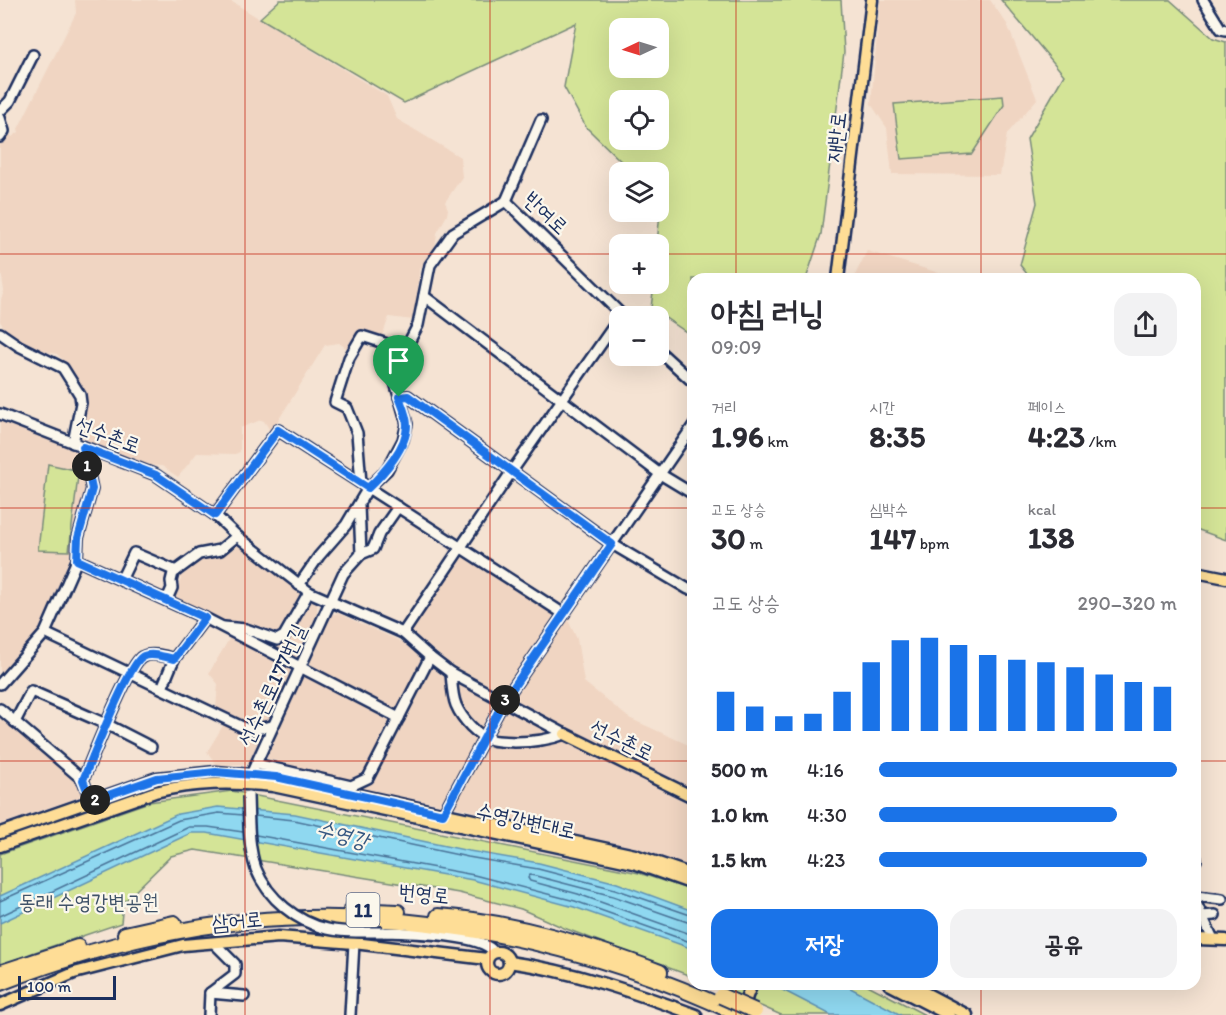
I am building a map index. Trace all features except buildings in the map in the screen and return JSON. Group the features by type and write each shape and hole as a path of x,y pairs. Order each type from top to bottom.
{"highway":[{"name":"번영로","path":"0,973 59,952 152,927 218,916 318,909 443,916 495,924 560,938 621,957 687,986"},
{"name":"번영로","path":"0,983 73,958 179,931 299,918 439,925 494,933 546,945 687,990"},
{"name":"번영로","path":"688,990 719,1000"},
{"name":"번영로","path":"696,990 751,1014"}],"main road":[{"name":"재반로","path":"839,273 872,0"},
{"path":"1201,573 1226,578"},
{"name":"선수촌로","path":"565,734 687,794"},
{"name":"수영강변대로","path":"0,833 157,778 216,772 252,774 276,777 635,855 687,873"},
{"name":"수영강변대로","path":"0,846 155,792 202,784 233,782 252,774 294,790 634,863 687,883"},
{"name":"삼어로","path":"0,1005 74,973 183,945 279,938 490,956"},
{"path":"1201,939 1226,940"},
{"path":"509,962 504,972 496,974 489,970 490,956 504,953 509,962 627,990 696,1015"},
{"path":"750,990 747,996 751,1014"},
{"path":"901,990 949,1015"},
{"path":"920,990 968,1015"}],"street":[{"path":"1203,0 1221,29 1226,30"},
{"path":"0,111 10,101 33,55"},
{"path":"0,118 4,131 0,137"},
{"name":"반여로","path":"541,120 506,201 611,306"},
{"path":"364,485 387,470 403,441 407,424 395,382 398,365 418,325 430,264 453,233 506,201"},
{"path":"424,296 660,474 687,490"},
{"path":"0,333 19,346 63,368 80,395 78,445 92,489 78,538 77,560 45,633 0,684"},
{"path":"403,633 512,471 609,333"},
{"path":"361,554 359,505 364,485 357,434 347,408 336,402 349,358 362,336 406,350"},
{"path":"669,361 687,377"},
{"path":"676,368 687,371"},
{"path":"399,397 408,396 612,544 687,588"},
{"name":"선수촌로","path":"0,414 156,475 215,515 237,536 299,585 330,602 403,633 452,673 565,734"},
{"path":"215,515 278,430 564,614"},
{"path":"443,814 504,701 687,435"},
{"path":"299,585 359,505"},
{"path":"330,602 343,574 361,554 373,549 379,534 398,507"},
{"path":"162,598 168,597 172,588 171,581 176,571 199,554 220,550 237,536"},
{"path":"121,580 134,554 176,571"},
{"path":"77,560 205,618 399,718"},
{"path":"222,627 246,628 277,640 284,636 309,591"},
{"name":"선수촌로177번길","path":"252,774 330,602"},
{"path":"162,688 174,659 205,618"},
{"path":"45,633 249,730 273,726"},
{"path":"83,780 105,724 137,661 142,656 148,655 174,659"},
{"path":"430,657 368,778 351,786 252,774 248,796 251,848 256,869 276,900 292,914 309,923 328,929 438,935 481,942 490,947 490,956"},
{"path":"452,673 453,694 457,706 475,730 484,737"},
{"path":"15,722 31,691 151,747"},
{"path":"0,709 83,780 91,801"},
{"name":"선수촌로","path":"484,737 494,741 529,742 550,740 565,734"},
{"path":"1201,897 1222,899"},
{"path":"1213,939 1201,916 1215,915"},
{"path":"210,993 235,974 235,964 214,943"},
{"path":"350,1015 354,943"},
{"path":"210,993 244,996"},
{"path":"209,1015 210,993"}],"shaded area":[{"path":"75,0 229,0 387,96 397,119 460,157 462,177 445,202 448,209 447,215 437,233 435,250 419,272 417,306 413,320 389,317 381,339 359,333 350,351 339,343 325,345 271,432 261,420 240,428 240,452 235,454 197,453 178,477 162,466 145,465 85,440 83,432 86,392 68,365 57,354 40,350 7,333 0,321 1,299 4,291 0,265 0,141 8,132 12,137 19,132 18,129 76,13"},
{"path":"880,0 990,0 1007,24 1037,99 1007,134 1000,175 892,174 887,128 871,104"},
{"path":"867,251 939,273 856,273"},
{"path":"0,408 83,441 95,483 95,502 83,531 79,564 39,643 0,683"},
{"path":"238,544 300,594 317,604 317,613 248,764 217,765 207,752 224,724 223,713 216,708 218,684 209,673 235,629 173,600 181,579 178,575 208,554 226,552"},
{"path":"465,553 554,613 567,618 577,639 584,682 629,718 687,744 687,788 577,734 461,672 410,632 459,556"},
{"path":"337,613 402,642 442,672 495,702 687,803 687,867 631,847 455,807 275,771 265,754 328,616"},
{"path":"0,698 1,703 87,784 102,789 0,825"}],"green space":[{"path":"280,0 841,0 844,52 821,234 808,273 687,273 687,333 669,320 669,306 651,306 653,294 669,294 669,234 658,234 659,222 669,222 669,162 622,162 610,150 669,150 669,90 609,90 609,150 586,127 564,87 576,23 404,103 260,18"},
{"path":"1001,0 1170,0 1213,38 1226,42 1226,540 1201,531 1201,273 1026,273 1020,265 1037,203 1027,139 1064,75"},
{"path":"1003,96 1004,105 972,154 901,159 894,104"},
{"path":"48,464 75,470 78,476 69,551 38,550"},
{"name":"동래 수영강변공원","path":"232,791 639,873 687,889 687,975 564,928 521,909 459,893 195,850 171,856 123,903 121,923 0,966 0,854 149,802"},
{"path":"725,990 877,990 925,1015 781,1015"}],"water":[{"name":"수영강","path":"218,807 295,814 469,851 539,863 617,883 687,909 687,947 574,907 473,880 207,833 191,833 0,923 0,896 178,814"},
{"path":"783,990 854,990 901,1015 831,1015"}],"route":[{"path":"408,396 612,544 504,701 443,814 276,777 216,772 157,778 91,801 83,780 105,724 137,661 142,656 148,655 174,659 205,618 77,560 78,538 92,489 83,447 156,475 215,515 278,430 368,488 387,470 403,441 407,424 399,397 408,396"}]}
